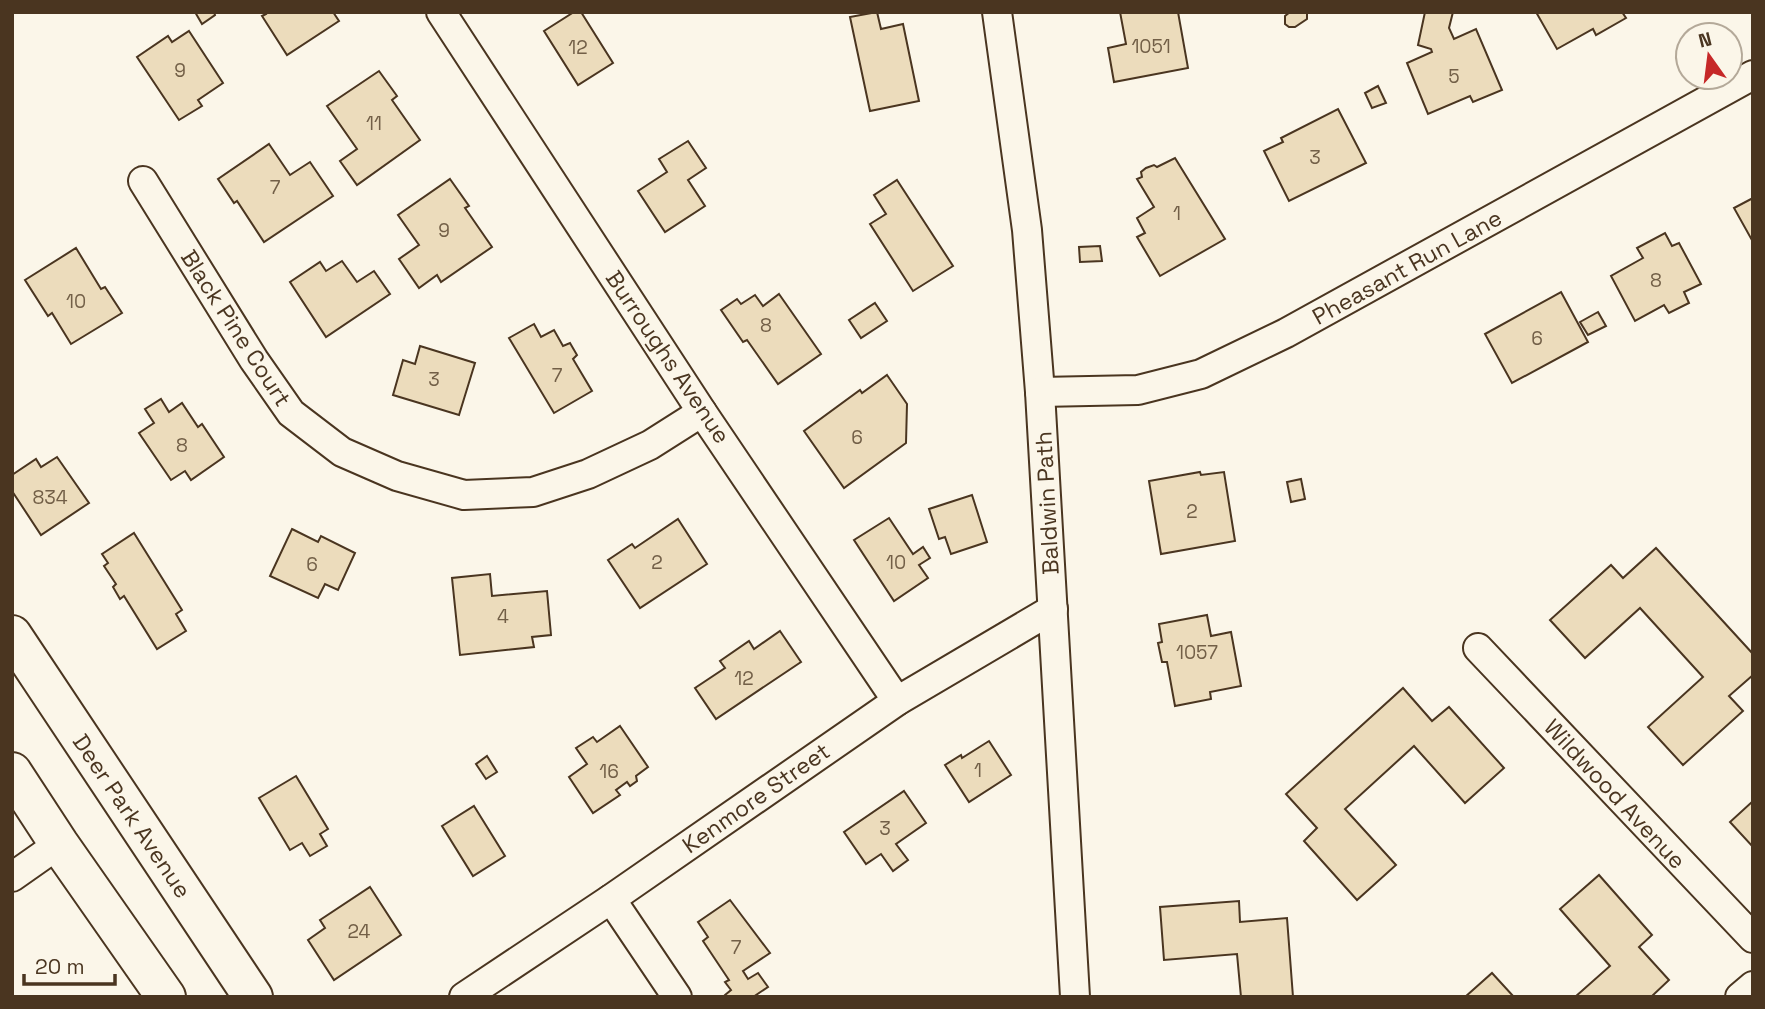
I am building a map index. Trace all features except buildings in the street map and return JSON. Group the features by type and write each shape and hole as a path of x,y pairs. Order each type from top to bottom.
{"main road":[{"name":"Deer Park Avenue","path":"12,635 253,997"},
{"path":"12,772 166,997"}],"street":[{"name":"Burroughs Avenue","path":"441,12 702,412 897,701"},
{"name":"Baldwin Path","path":"997,12 1027,230 1040,392 1075,997"},
{"name":"Pheasant Run Lane","path":"1040,392 1138,390 1201,374 1286,334 1753,75"},
{"name":"Black Pine Court","path":"143,181 254,360 291,413 342,452 397,477 464,495 533,492 588,474 626,457 702,412"},
{"name":"Kenmore Street","path":"464,997 897,701 1053,609"},
{"name":"Wildwood Avenue","path":"1478,648 1753,938"},
{"path":"12,877 59,844"},
{"path":"611,899 677,997"},
{"path":"1740,997 1753,986"}]}
